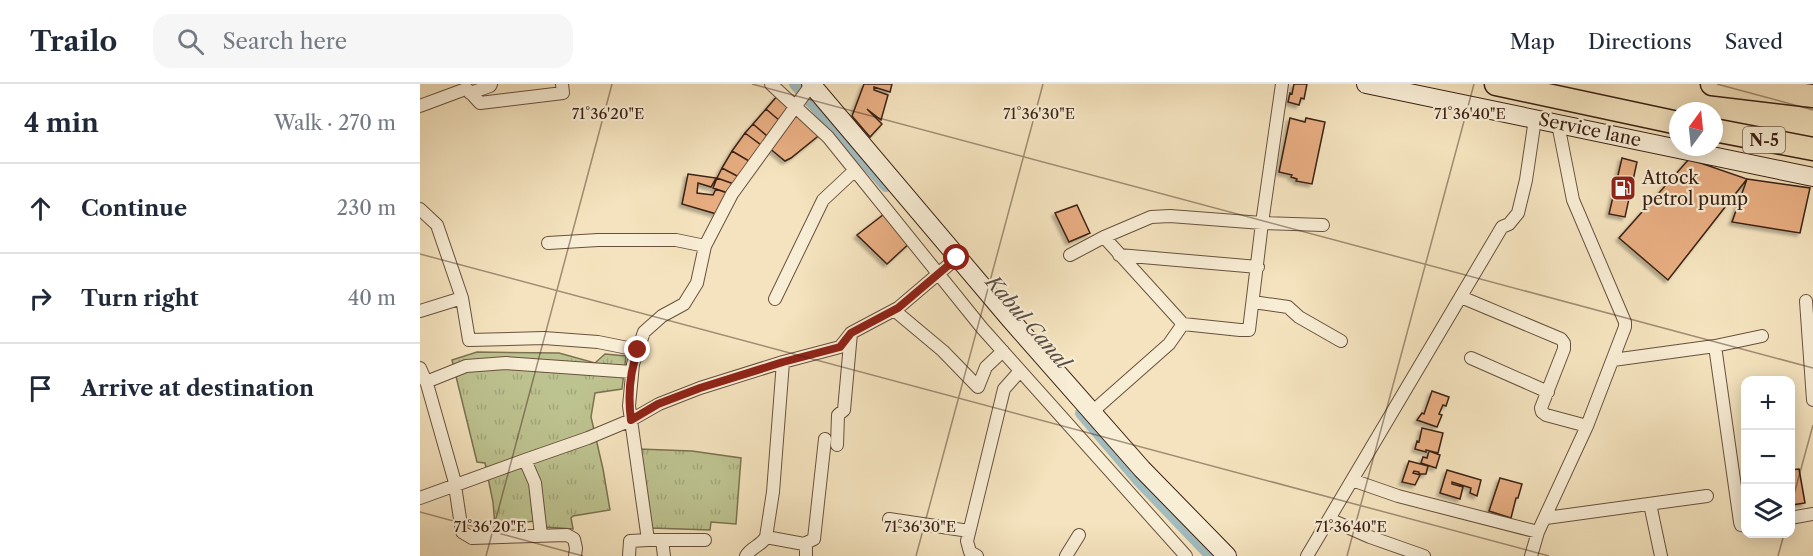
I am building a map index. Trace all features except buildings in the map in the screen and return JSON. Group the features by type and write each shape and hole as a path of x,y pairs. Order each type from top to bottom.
{"highway":[{"path":"1496,84 1669,121"},
{"path":"1722,85 1813,96"},
{"name":"N-5","path":"1723,132 1813,149"}],"main road":[{"name":"Service lane","path":"1366,84 1669,145"},
{"path":"810,85 957,258 1142,469 1227,556"},
{"name":"Service lane","path":"1723,156 1813,177"}],"street":[{"path":"420,106 467,89 491,84"},
{"path":"467,89 480,104 563,93 562,84"},
{"path":"771,84 797,104 828,137 1002,351 1186,556"},
{"path":"1104,237 1183,324 1250,330 1262,223 1282,84"},
{"path":"648,540 629,406 633,363 644,332 662,316 684,304 697,283 705,246 732,194 810,85"},
{"path":"1308,556 1502,227 1509,224 1518,213 1526,180 1535,119"},
{"path":"1531,556 1538,532 1587,426 1625,327 1625,322 1573,200 1558,123"},
{"path":"775,300 823,200 854,171"},
{"path":"420,209 437,225 462,298 469,340 544,338 598,342 638,350"},
{"path":"1070,255 1104,237 1151,217 1170,216 1323,225"},
{"path":"548,243 598,240 676,240 705,246"},
{"path":"1119,255 1258,267"},
{"path":"420,498 588,438 631,420 658,404 700,388 840,347 851,333 894,310 957,258"},
{"path":"1461,297 1562,339 1564,349 1541,408 1542,412 1587,426"},
{"path":"420,311 462,298"},
{"path":"1806,301 1813,400"},
{"path":"1253,302 1288,307 1299,317 1341,342"},
{"path":"894,310 943,351 978,387 986,368 1002,351"},
{"path":"1092,412 1168,344 1183,324"},
{"path":"766,537 805,550 814,539 831,442 838,415 844,411 851,333"},
{"path":"1613,360 1715,346 1762,336"},
{"path":"1715,346 1741,524"},
{"path":"1471,358 1548,392"},
{"path":"746,556 750,549 763,543 766,537 783,362"},
{"path":"426,382 466,366 506,363 632,372"},
{"path":"420,368 455,486 462,532 472,538 567,535 574,539 575,556"},
{"path":"978,556 970,552 967,541 969,531 1004,389 1020,371"},
{"path":"525,460 535,483 542,535"},
{"path":"1352,480 1398,496 1538,532"},
{"path":"1546,518 1707,496"},
{"path":"1650,504 1661,556"},
{"path":"1795,517 1813,514"},
{"path":"889,519 969,531"},
{"path":"1329,519 1370,537 1424,556"},
{"path":"1066,556 1079,535"},
{"path":"662,540 664,556"},
{"path":"629,556 630,541 705,540"}],"green space":[{"path":"477,352 559,353 595,363 605,354 626,356 622,389 595,393 591,417 610,510 573,516 571,518 573,529 544,527 535,521 495,526 485,463 477,462 452,360"},
{"path":"639,449 692,451 741,458 736,524 711,522 710,530 651,528"}],"waterway":[{"name":"Kabul Canal","path":"795,84 886,186"},
{"name":"Kabul Canal","path":"1081,413 1139,481 1211,556"}],"place":[{"name":"Attock petrol pump","path":"1623,188"}],"route":[{"path":"638,350 633,363 629,406 631,420 658,404 700,388 840,347 851,333 898,308 957,258"}]}
